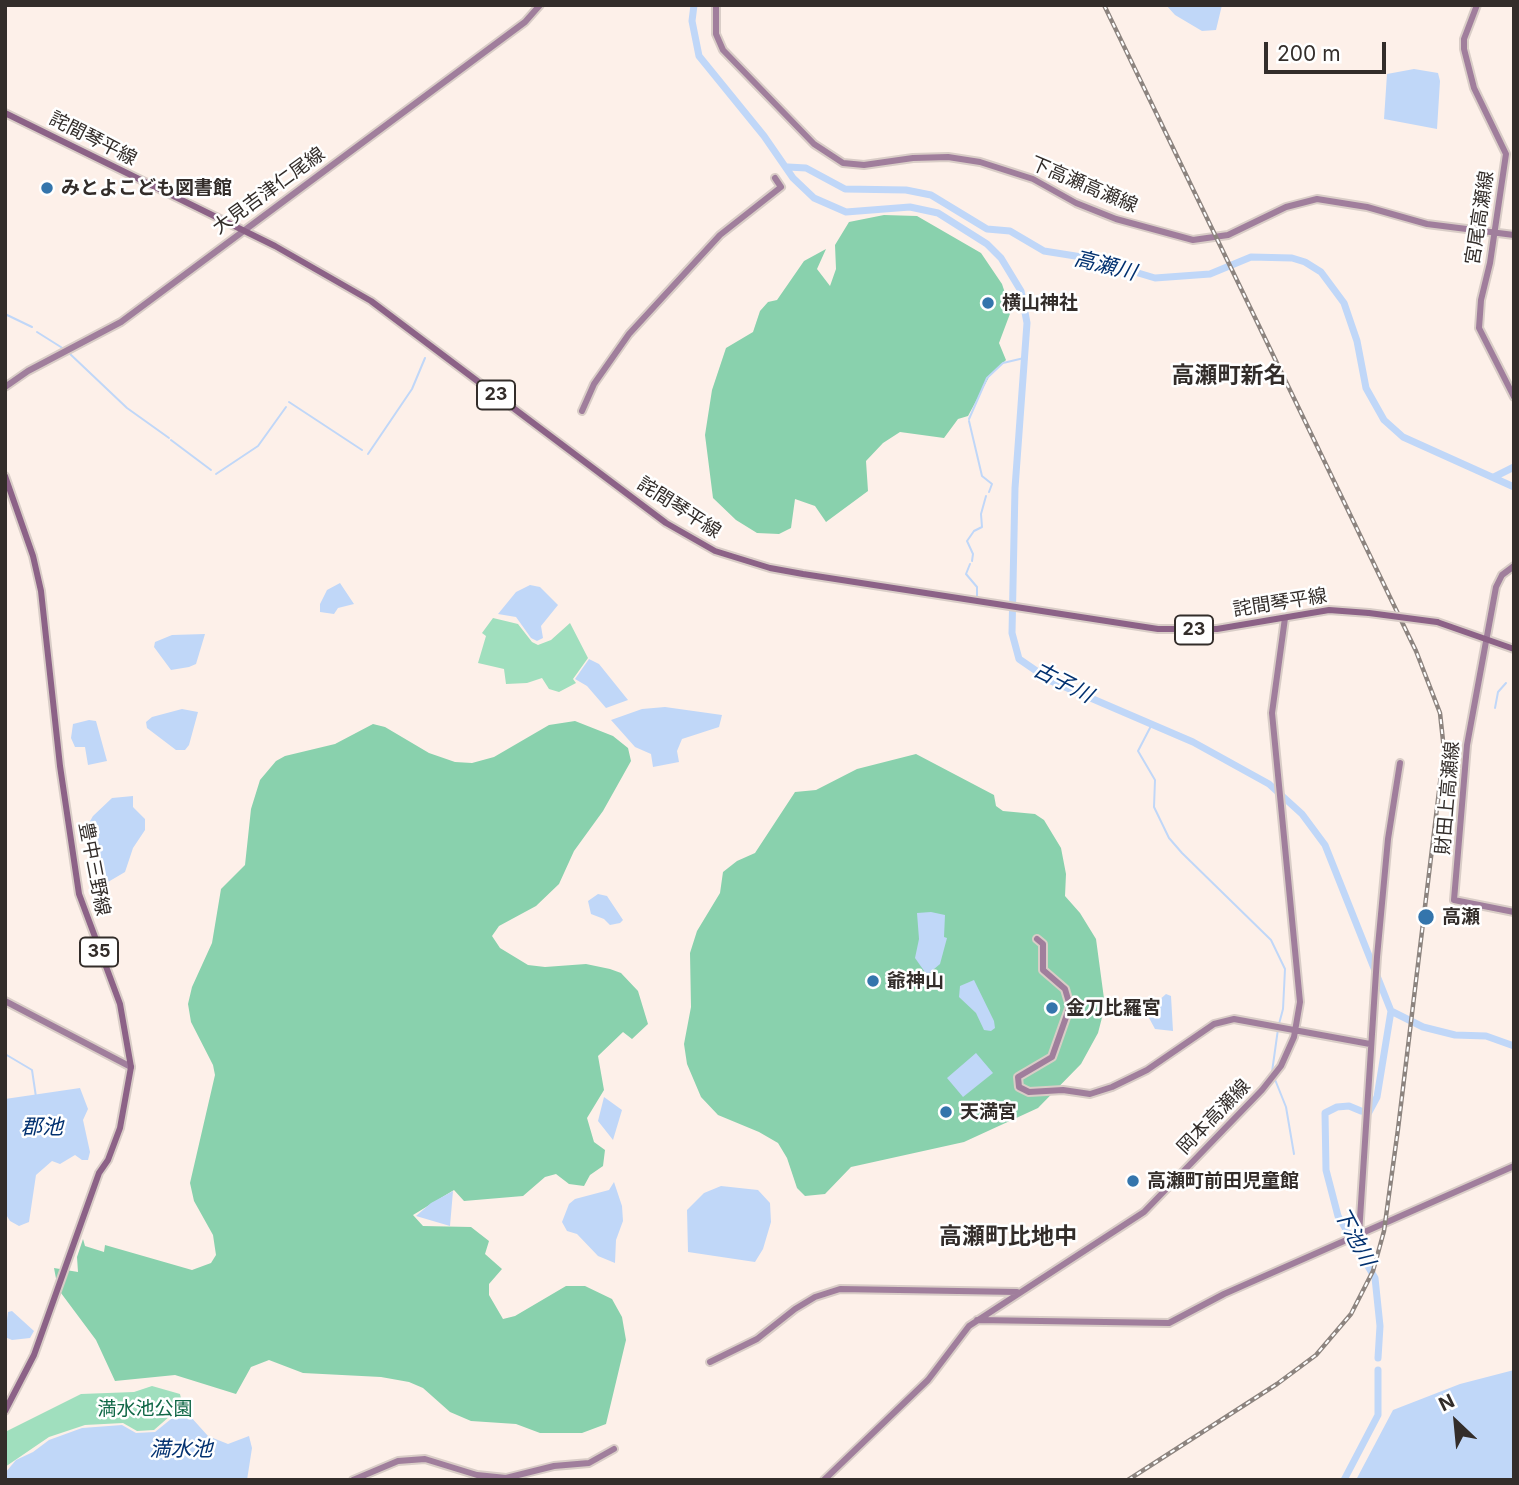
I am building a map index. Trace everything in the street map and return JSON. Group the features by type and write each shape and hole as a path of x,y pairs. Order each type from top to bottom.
{"main road":[{"name":"大見吉津仁尾線","path":"5,387 66,350 121,322 525,22 540,5"},
{"name":"下高瀬高瀬線","path":"716,5 716,34 723,50 814,144 843,163 864,165 913,158 948,157 980,162 1033,179 1076,203 1116,219 1193,240 1228,235 1286,207 1317,199 1338,201 1427,223 1514,235"},
{"name":"宮尾高瀬線","path":"1477,5 1464,39 1464,49 1474,88 1506,154 1495,233 1480,300 1479,328 1514,397"},
{"name":"詫間琴平線","path":"5,113 242,231 371,301 666,523 715,551 770,568 1158,629 1217,629 1329,610 1437,622 1514,649"},
{"path":"582,411 594,384 629,334 720,235 781,187 775,178"},
{"name":"豊中三野線","path":"5,476 33,556 41,591 60,766 79,894 120,1004 131,1067 127,1099 116,1139 99,1173 34,1355 5,1411"},
{"path":"1488,639 1499,580 1514,566"},
{"name":"岡本高瀬線","path":"824,1480 928,1380 961,1334 977,1320 1144,1212 1271,1079 1290,1049 1296,1029 1299,985 1272,713 1285,618"},
{"name":"財田上高瀬線","path":"1488,639 1467,745 1454,900 1514,912"},
{"path":"1359,1234 1377,957 1388,839 1400,763"},
{"path":"1037,939 1043,943 1043,970 1065,989 1070,1006 1052,1057 1018,1077 1019,1087 1029,1092 1063,1090 1090,1094 1112,1087 1147,1070 1214,1024 1247,1019 1370,1044"},
{"path":"5,1002 131,1067"},
{"path":"977,1320 1169,1323 1224,1294 1514,1166"},
{"path":"710,1362 757,1339 795,1308 815,1297 840,1289 1019,1293"},
{"path":"353,1480 398,1461 425,1459 477,1475 506,1478 554,1466 589,1463 614,1449"}],"green space":[{"path":"884,215 917,216 981,253 1002,284 1011,311 999,343 1006,360 989,377 968,416 958,419 944,438 900,432 883,443 866,461 868,491 826,522 815,506 795,499 791,528 779,534 757,533 736,520 713,498 705,435 712,390 726,348 753,332 760,311 768,302 777,300 804,261 826,249 817,269 830,286 836,269 835,245 849,222"},
{"path":"493,618 518,624 532,642 538,645 551,640 570,623 588,658 573,679 576,683 559,692 549,689 542,678 527,683 506,684 504,669 478,663 486,636 482,633"},
{"path":"575,721 613,736 628,748 631,761 603,811 574,851 559,884 536,906 499,926 492,936 500,948 528,965 545,967 586,964 610,969 621,973 638,991 648,1024 632,1039 623,1032 598,1056 604,1090 587,1118 594,1142 605,1150 603,1166 590,1175 584,1186 569,1184 556,1174 545,1177 523,1196 464,1201 454,1190 413,1215 423,1226 471,1227 489,1241 485,1254 502,1269 489,1284 489,1295 503,1319 515,1316 566,1286 585,1286 612,1299 622,1317 626,1340 606,1424 582,1433 540,1433 516,1424 471,1421 450,1412 423,1388 409,1382 381,1377 303,1373 269,1360 251,1367 236,1394 175,1375 115,1381 96,1340 58,1289 54,1268 78,1272 77,1257 83,1239 85,1246 104,1252 105,1245 192,1270 211,1263 216,1255 213,1235 194,1201 190,1183 215,1075 213,1065 191,1022 188,1004 192,987 212,943 221,889 245,865 251,809 260,780 276,761 285,756 335,744 373,724 385,727 429,753 455,762 472,763 494,757 549,725"},
{"name":"爺神山","path":"916,754 994,795 996,806 1003,811 1035,814 1044,820 1061,848 1066,874 1065,896 1080,913 1096,939 1105,1006 1098,1033 1081,1064 1038,1108 964,1142 851,1167 825,1194 805,1196 797,1188 787,1158 778,1143 718,1115 701,1097 687,1064 684,1044 691,1007 690,953 697,931 720,893 723,872 737,861 755,853 795,792 816,790 857,769"},
{"name":"満水池公園","path":"152,1386 180,1394 184,1411 170,1416 154,1430 137,1431 123,1423 85,1425 49,1437 5,1467 5,1432 81,1394 134,1392"}],"water":[{"path":"1166,5 1222,5 1216,30 1202,31 1175,15"},
{"path":"1414,69 1438,73 1440,81 1437,129 1384,119 1387,74"},
{"path":"340,583 354,604 338,608 334,614 320,612 320,604 327,590"},
{"path":"530,585 540,587 558,605 541,626 543,638 537,641 531,638 516,617 498,614 516,592"},
{"path":"205,634 196,664 189,667 171,670 154,647 155,642 172,635"},
{"path":"589,659 599,664 628,700 606,708 587,686 575,679"},
{"path":"665,707 722,715 719,727 682,739 677,751 679,762 653,767 651,754 635,747 611,720 642,709"},
{"path":"182,709 198,712 189,745 185,750 176,750 147,728 146,722 152,717"},
{"path":"96,721 107,761 88,765 85,747 75,747 71,738 73,724"},
{"path":"133,796 133,807 145,819 145,830 133,848 125,872 108,882 100,877 99,846 93,833 86,828 93,816 112,798"},
{"path":"598,894 607,896 623,920 620,923 610,925 604,919 591,914 588,901"},
{"path":"917,913 945,915 944,937 947,938 940,964 927,975 915,958 919,939"},
{"path":"974,980 994,1021 995,1028 991,1031 984,1030 976,1013 959,997 960,986"},
{"path":"1166,994 1171,996 1173,1031 1155,1029 1148,1016 1149,1009"},
{"path":"976,1053 993,1073 963,1097 947,1078"},
{"name":"郡池","path":"80,1088 88,1109 83,1120 90,1152 88,1160 82,1160 75,1155 60,1164 52,1161 36,1175 29,1222 19,1226 10,1221 5,1213 5,1099"},
{"path":"604,1097 622,1110 613,1140 598,1121"},
{"path":"614,1182 622,1206 623,1221 616,1240 615,1263 598,1256 577,1234 567,1231 562,1222 569,1204 575,1199 609,1190"},
{"path":"721,1186 758,1190 770,1203 771,1222 763,1249 755,1262 688,1252 687,1210 704,1193"},
{"path":"453,1191 450,1226 416,1216 431,1203"},
{"path":"12,1311 34,1331 30,1338 12,1340 5,1337 8,1312"},
{"path":"1514,1370 1514,1480 1356,1480 1393,1410 1460,1384"},
{"name":"満水池","path":"190,1416 208,1436 228,1444 249,1436 252,1448 247,1480 5,1480 5,1473 16,1460 49,1440 82,1428 122,1425 136,1433 155,1432 171,1419"}],"waterway":[{"name":"古子川","path":"694,5 692,21 699,56 764,136 793,178 814,198 846,212 910,207 938,213 987,244 1001,258 1021,291 1027,323 1015,488 1012,633 1019,659 1051,681 1193,742 1269,784 1302,814 1325,845 1391,1011 1423,1027 1455,1035 1486,1036 1514,1046"},
{"name":"高瀬川","path":"788,167 806,168 845,189 906,190 931,195 987,229 1010,231 1044,251 1088,258 1155,278 1210,274 1251,257 1292,258 1305,262 1321,272 1344,303 1357,341 1366,388 1384,420 1403,437 1514,487"},
{"path":"5,314 32,327"},
{"path":"37,332 64,349"},
{"path":"69,353 127,408 169,438"},
{"path":"368,454 412,389 425,358"},
{"path":"969,419 987,378 1003,363 1024,358"},
{"path":"289,402 362,450"},
{"path":"216,474 258,446 286,407"},
{"path":"969,421 982,476 992,484 989,492"},
{"path":"171,440 211,470"},
{"path":"1494,477 1514,467"},
{"path":"972,561 973,554 967,541 974,531 982,527 981,514 986,496"},
{"path":"970,564 966,574 977,587 977,598"},
{"path":"1495,708 1498,692 1506,683"},
{"path":"1152,724 1138,751 1155,780 1154,807 1169,838 1182,853 1271,940 1285,969 1283,1009 1279,1024"},
{"name":"下池川","path":"1369,1112 1377,1097 1391,1011"},
{"path":"1272,1072 1278,1029"},
{"path":"5,1054 32,1070 36,1097"},
{"path":"1274,1077 1286,1107 1294,1154"},
{"name":"下池川","path":"1361,1111 1349,1106 1337,1107 1325,1113 1326,1170 1338,1216 1375,1278 1380,1326 1378,1358"},
{"name":"下池川","path":"1344,1480 1378,1415 1378,1370"}],"railway":[{"path":"1104,5 1416,651 1440,713 1444,750 1398,1129 1384,1231 1373,1271 1351,1314 1316,1355 1277,1384 1128,1480"}],"place":[{"name":"みとよこども図書館","path":"47,188"},
{"name":"横山神社","path":"988,303"},
{"name":"高瀬","path":"1426,917"},
{"name":"爺神山","path":"873,981"},
{"name":"金刀比羅宮","path":"1052,1008"},
{"name":"天満宮","path":"946,1112"},
{"name":"高瀬町前田児童館","path":"1133,1181"}],"district":[{"name":"高瀬町新名","path":"1229,376"},
{"name":"高瀬町比地中","path":"1008,1237"}]}
